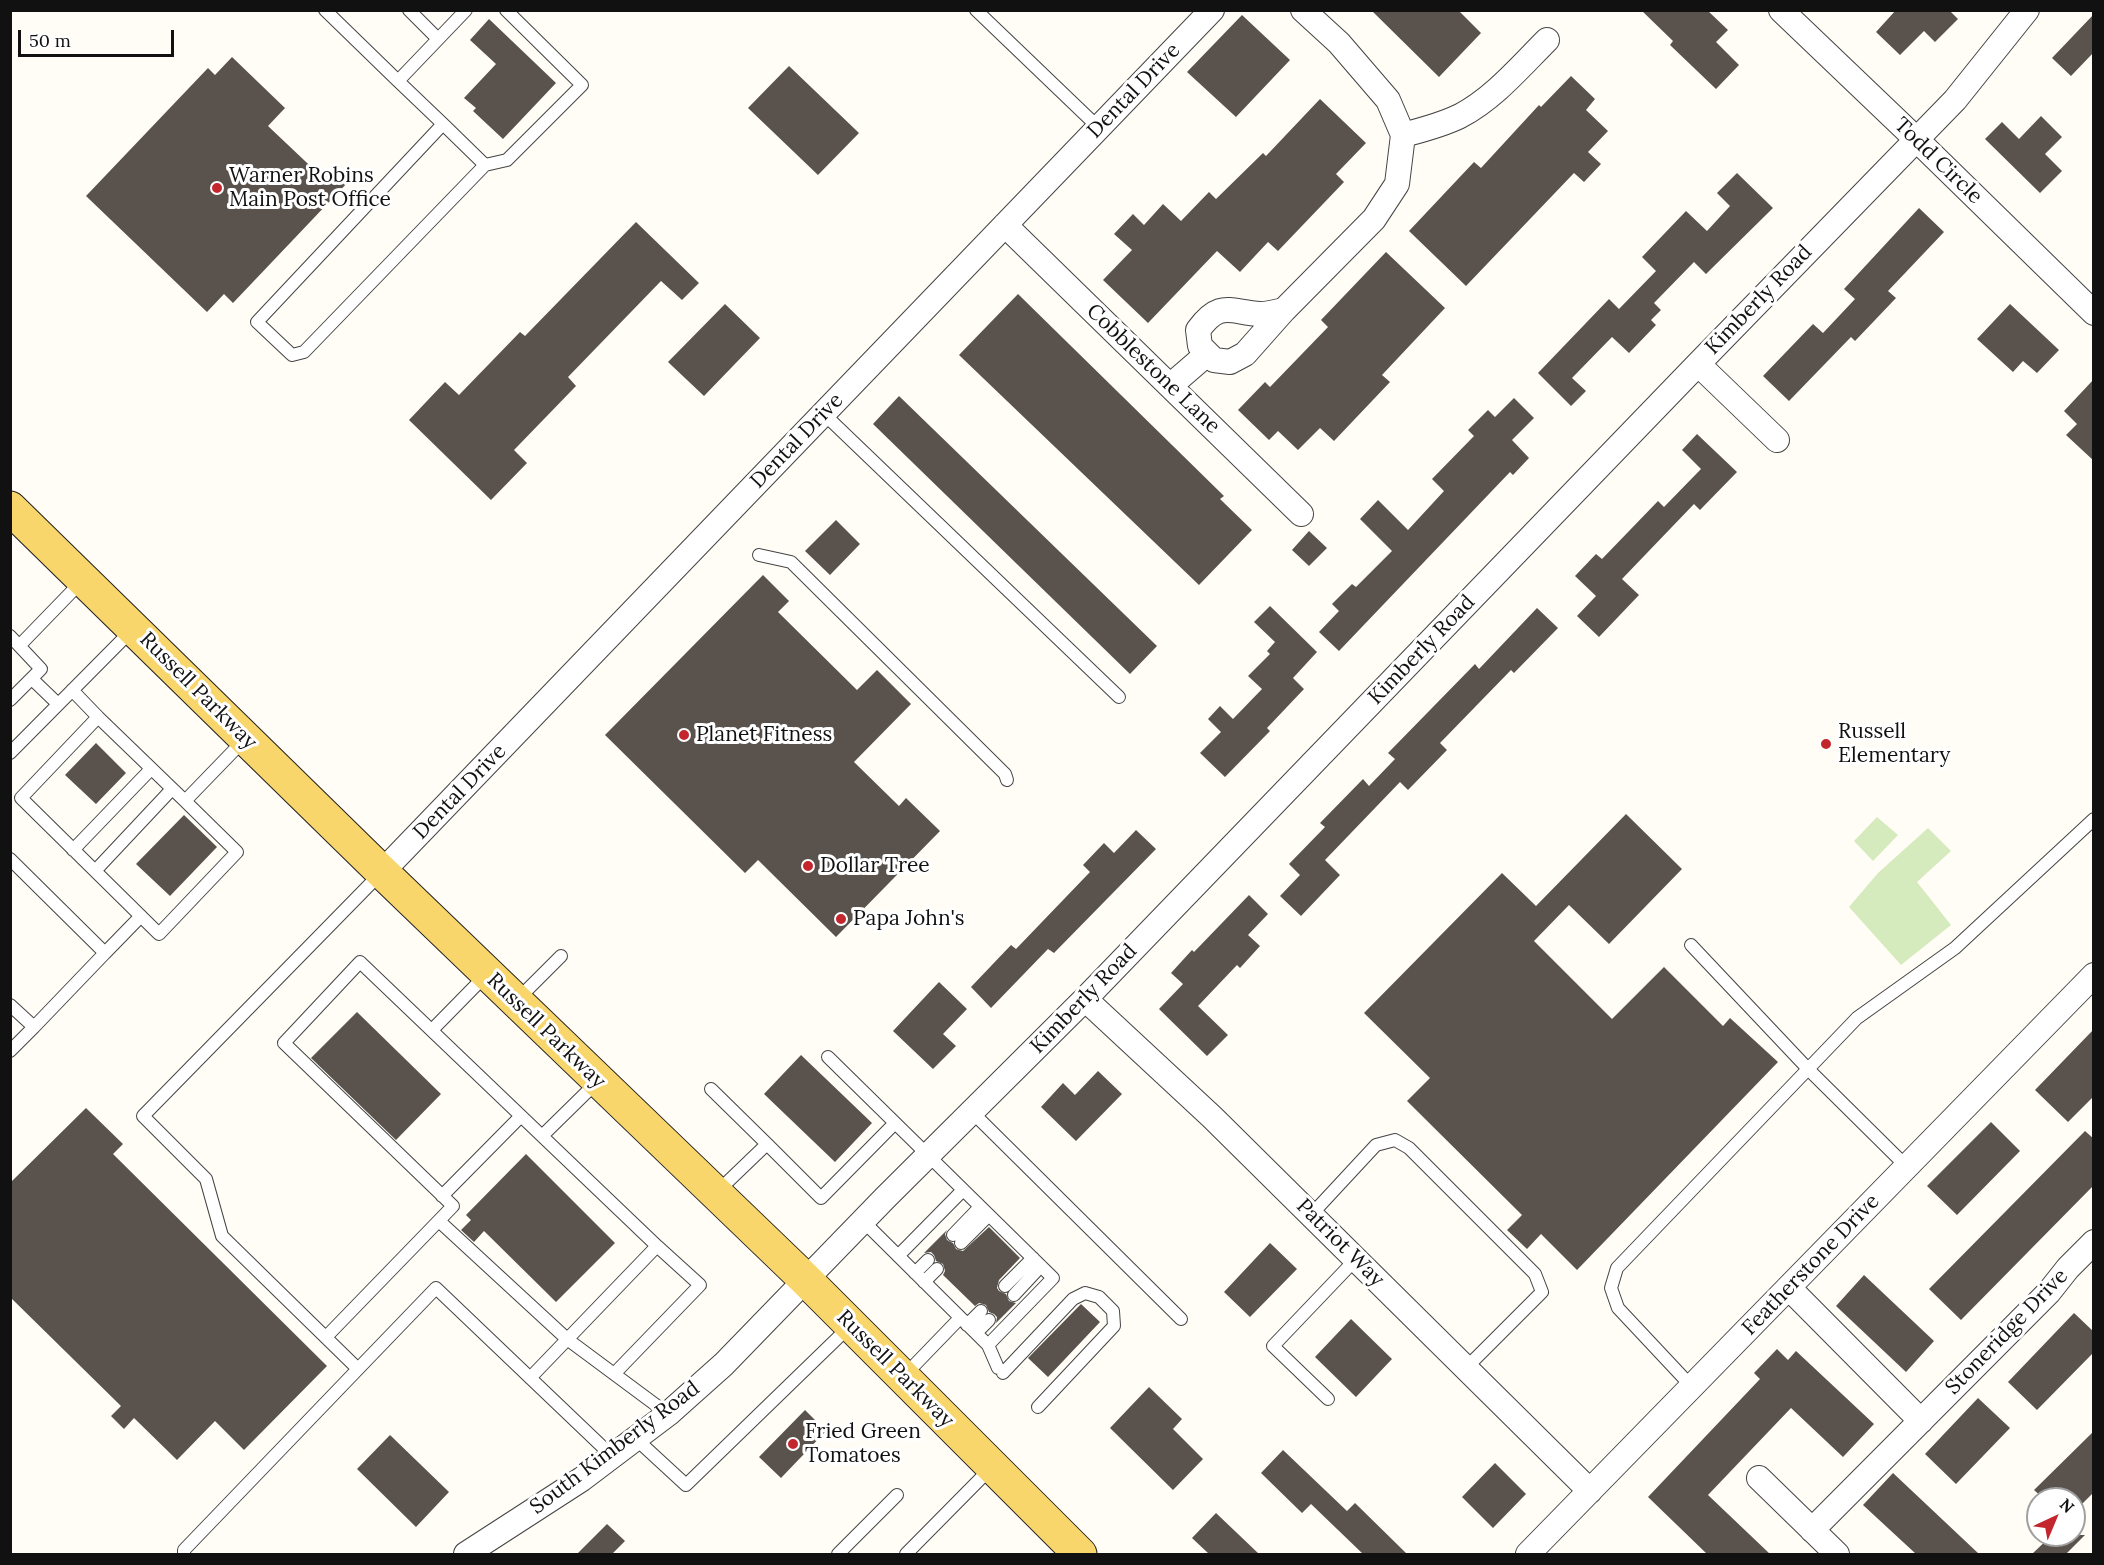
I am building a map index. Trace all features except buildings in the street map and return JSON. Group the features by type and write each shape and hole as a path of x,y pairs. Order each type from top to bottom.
{"main road":[{"name":"Russell Parkway","path":"11,509 516,1002 806,1280 1080,1554"}],"street":[{"name":"Dental Drive","path":"382,872 1212,10"},
{"path":"1284,310 1263,314 1225,309 1208,316 1198,330 1200,346 1214,360 1230,362 1245,354 1284,310 1374,219 1397,184 1403,135 1388,100 1339,43 1303,10"},
{"name":"Todd Circle","path":"1781,10 2094,313"},
{"name":"Kimberly Road","path":"806,1280 862,1221 1086,999 1955,100 2027,10"},
{"path":"1403,135 1434,127 1461,115 1499,89 1547,40"},
{"name":"Cobblestone Lane","path":"1005,225 1301,514"},
{"path":"1170,386 1207,354"},
{"path":"1698,364 1777,440"},
{"name":"Featherstone Drive","path":"1528,1554 1693,1388 2094,975"},
{"name":"Patriot Way","path":"1086,999 1212,1116 1590,1491"},
{"name":"Stoneridge Drive","path":"1812,1530 2049,1292 2068,1268 2094,1242"},
{"name":"South Kimberly Road","path":"466,1554 582,1479 668,1414 724,1364 806,1280"},
{"path":"1789,1288 1921,1420"},
{"path":"1759,1478 1837,1554"}],"lane":[{"path":"325,10 485,165"},
{"path":"409,10 438,39"},
{"path":"398,81 466,10"},
{"path":"443,124 257,322 292,355 304,352 485,165 507,160 582,85 506,10"},
{"path":"976,10 1099,129"},
{"path":"824,414 1119,698"},
{"path":"759,555 791,562 1005,774 1007,780"},
{"path":"10,700 41,669 15,640 84,579"},
{"path":"10,753 134,628"},
{"path":"32,679 58,704"},
{"path":"72,690 237,852 159,934 21,798 98,717"},
{"path":"185,801 246,738"},
{"path":"73,850 152,769"},
{"path":"95,871 172,789"},
{"path":"1693,1388 1618,1308 1611,1288 1617,1268 1857,1018 1955,948 2094,819"},
{"path":"10,859 105,954"},
{"path":"358,1369 222,1236 206,1179 143,1116 382,872"},
{"path":"10,1052 141,916"},
{"path":"1691,945 1809,1070 1907,1167"},
{"path":"516,1002 561,956"},
{"path":"326,1337 453,1206 284,1043 360,962 700,1285 614,1374"},
{"path":"432,1030 488,974"},
{"path":"10,1005 34,1027"},
{"path":"828,1057 1053,1278 988,1345"},
{"path":"542,1136 598,1081"},
{"path":"711,1089 821,1198 895,1123"},
{"path":"972,1112 1181,1319"},
{"path":"442,1196 521,1116"},
{"path":"1311,1215 1376,1145 1395,1140 1409,1148 1535,1274 1542,1292 1466,1368"},
{"path":"716,1194 767,1144"},
{"path":"898,1256 963,1190"},
{"path":"957,1239 984,1211"},
{"path":"439,1221 567,1339 668,1414"},
{"path":"862,1221 988,1345 1000,1370 1073,1299 1084,1293 1099,1297 1113,1311 1114,1326 1038,1407"},
{"path":"530,1378 657,1245"},
{"path":"1328,1399 1273,1346 1356,1260"},
{"path":"1009,1290 1037,1262"},
{"path":"920,1277 932,1264"},
{"path":"184,1554 184,1550 436,1288 612,1456"},
{"path":"903,1377 968,1325 985,1315"},
{"path":"635,1438 686,1485 851,1325"},
{"path":"906,1554 992,1467"},
{"path":"838,1554 897,1495"}],"green space":[{"path":"1877,817 1898,835 1873,861 1854,841"},
{"path":"1928,828 1951,851 1917,882 1951,925 1901,965 1849,907 1878,873"}],"place":[{"name":"Warner Robins Main Post Office","path":"217,188"},
{"name":"Planet Fitness","path":"684,735"},
{"name":"Russell Elementary","path":"1826,744"},
{"name":"Dollar Tree","path":"808,866"},
{"name":"Papa John's","path":"841,919"},
{"name":"Fried Green Tomatoes","path":"793,1444"}]}
